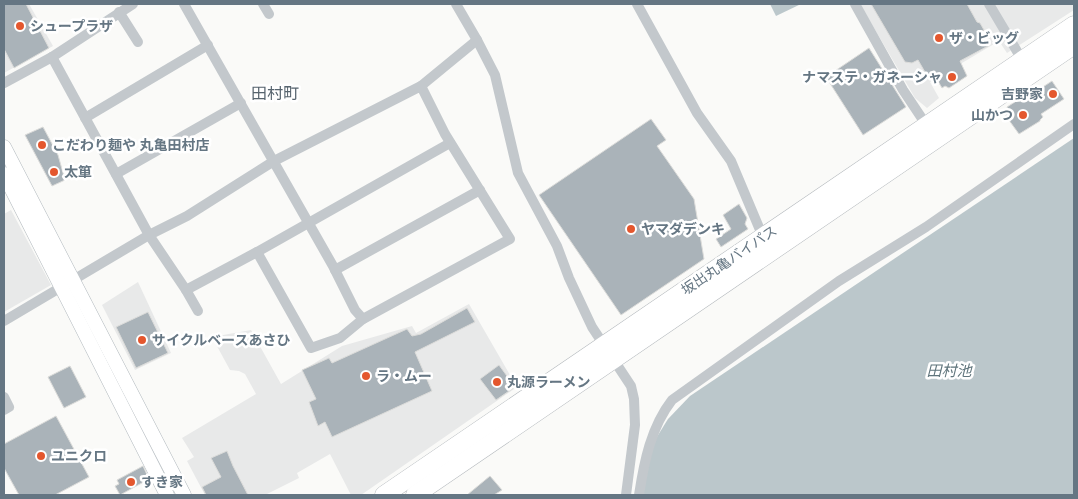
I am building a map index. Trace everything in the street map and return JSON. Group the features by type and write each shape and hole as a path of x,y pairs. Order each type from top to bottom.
{"highway":[{"name":"坂出丸亀バイパス","path":"415,495 615,360 1027,68 1074,25"},
{"name":"坂出丸亀バイパス","path":"384,495 927,126 1027,68 1074,45"}],"street":[{"path":"4,83 52,58 133,4"},
{"path":"184,4 335,270 355,310 363,320"},
{"path":"263,4 269,14"},
{"path":"456,4 495,75 518,173 557,246 579,301 603,346 615,360 631,386 635,412 626,495"},
{"path":"637,4 697,113 731,161 763,236"},
{"path":"855,4 903,90 927,126"},
{"path":"989,4 1027,68"},
{"path":"119,12 138,42"},
{"path":"4,321 149,234 187,216 274,161 421,86 477,40"},
{"path":"85,118 208,44"},
{"path":"52,58 149,234 198,311"},
{"path":"257,252 311,348 340,338 363,320 510,238 450,143 421,86"},
{"path":"116,174 241,103"},
{"path":"639,495 642,474 652,437 661,414 672,400 839,281 926,227 1074,124"},
{"path":"186,290 450,143"},
{"path":"4,147 66,283 167,495"},
{"path":"4,174 184,495"},
{"path":"335,270 480,190"},
{"path":"4,397 9,407 4,410"}],"shaded area":[{"name":"シュープラザ","path":"4,4 29,4 53,46 4,73"},
{"path":"860,4 1074,4 1074,10 1007,53 999,41 930,82 939,98 927,108 915,98"},
{"path":"11,210 51,285 4,312 4,214"},
{"path":"138,282 171,353 135,370 102,305"},
{"path":"469,304 517,387 361,495 351,495 330,454 297,473 299,478 265,495 205,495 187,461 194,457 182,438 256,394 245,374 230,370 212,337 251,330 281,384 342,346 412,326 416,333"}],"water":[{"path":"770,4 801,4 776,16"},
{"name":"田村池","path":"1074,138 1074,495 643,495 650,448 668,419 690,396"}],"building":[{"name":"シュープラザ","path":"4,4 26,4 49,48 14,68 4,49"},
{"name":"ザ・ビッグ","path":"871,4 967,4 984,30 983,32 990,45 960,61 967,76 949,88 945,86 942,88 935,76 929,79 918,60 912,63 905,62"},
{"path":"869,48 906,107 863,135 826,77"},
{"path":"1052,81 1064,99 1041,114 1043,117 1040,121 1019,134 1003,112 1021,98 1023,100"},
{"name":"ヤマダデンキ","path":"651,119 666,140 657,146 694,199 704,259 621,315 539,195"},
{"name":"こだわり麺や 丸亀田村店","path":"43,127 58,155 65,180 52,186 25,135"},
{"path":"739,204 747,218 745,224 748,229 721,247 716,239 731,229 723,215"},
{"path":"467,308 475,322 415,352 432,391 332,437 325,422 318,426 309,402 316,399 302,370 329,358 332,363 407,329 412,336 421,334"},
{"name":"サイクルベースあさひ","path":"148,312 168,353 136,368 116,327"},
{"path":"499,365 515,387 496,400 480,379"},
{"path":"70,366 86,397 64,408 48,377"},
{"name":"ユニクロ","path":"56,416 89,477 55,495 19,495 4,468 4,444"},
{"path":"227,451 248,495 206,495 202,487 221,477 211,458"},
{"name":"すき家","path":"143,466 149,479 120,495 115,486 119,484 117,480"},
{"path":"490,476 502,490 494,495 467,495"}],"place":[{"name":"シュープラザ","path":"20,26"},
{"name":"ザ・ビッグ","path":"939,38"},
{"name":"ナマステ・ガネーシャ","path":"952,77"},
{"name":"吉野家","path":"1053,94"},
{"name":"山かつ","path":"1023,115"},
{"name":"こだわり麺や 丸亀田村店","path":"42,145"},
{"name":"太箪","path":"54,172"},
{"name":"ヤマダデンキ","path":"631,229"},
{"name":"サイクルベースあさひ","path":"142,340"},
{"name":"ラ・ムー","path":"366,376"},
{"name":"丸源ラーメン","path":"497,382"},
{"name":"ユニクロ","path":"41,456"},
{"name":"すき家","path":"131,482"}],"district":[{"name":"田村町","path":"275,93"}]}
